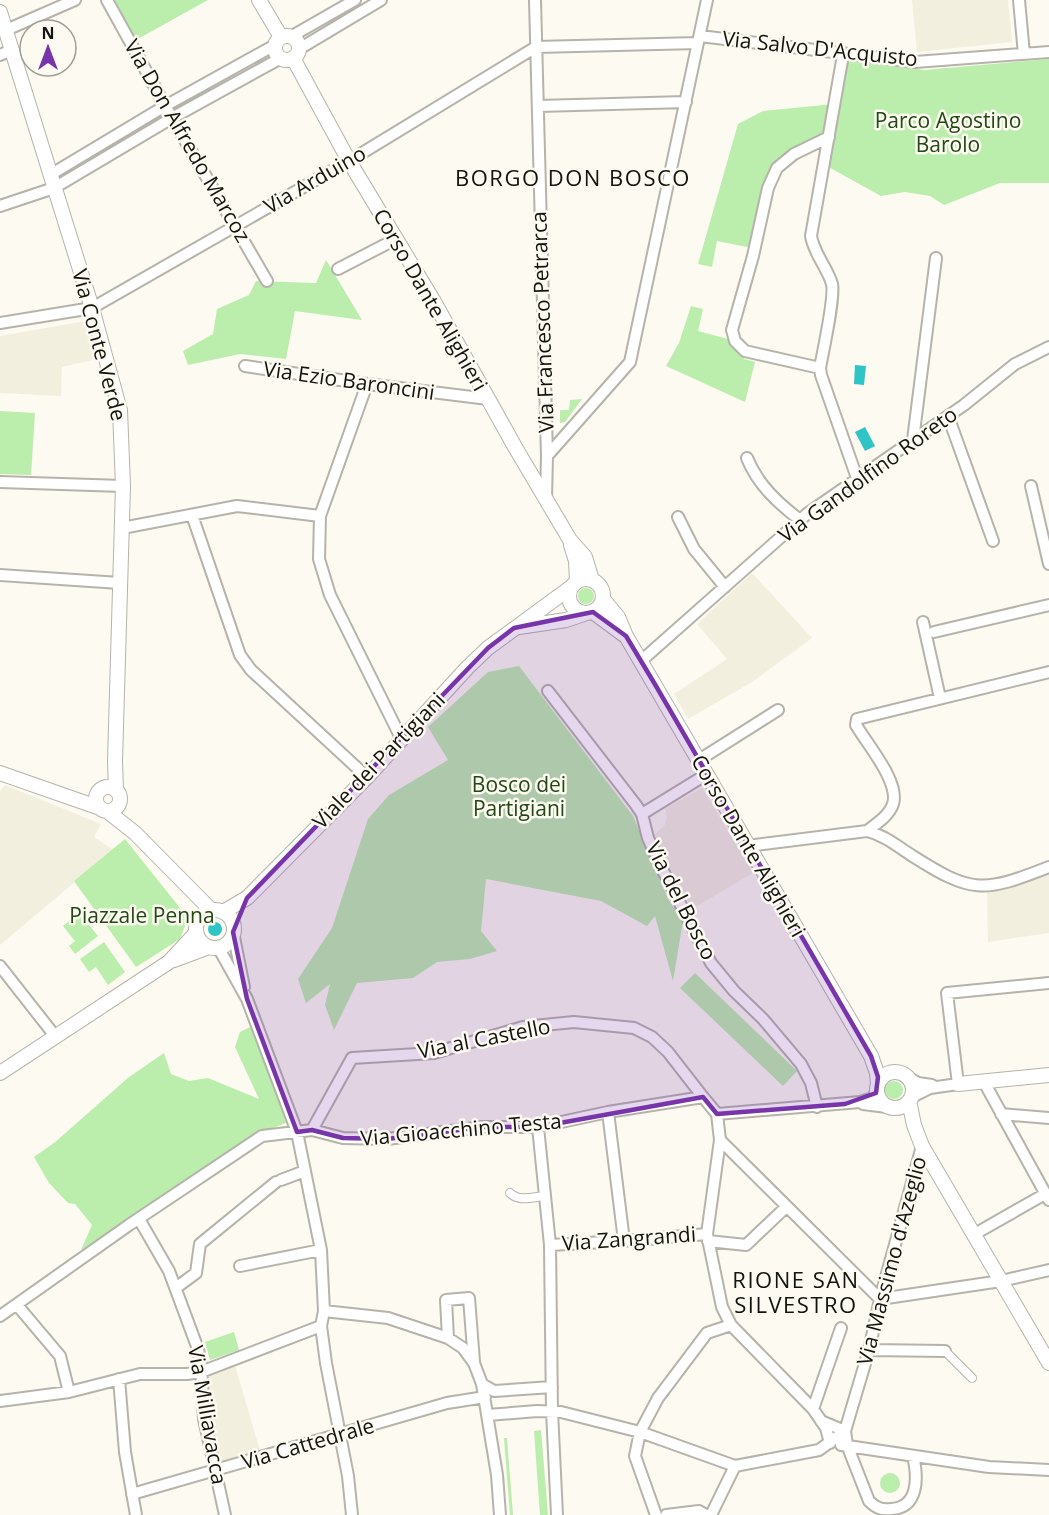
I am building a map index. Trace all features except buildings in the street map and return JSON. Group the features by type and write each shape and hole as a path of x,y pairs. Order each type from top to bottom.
{"street":[{"path":"6,30 75,0"},
{"name":"Via Don Alfredo Marcoz","path":"107,0 165,106 267,281"},
{"name":"Corso Dante Alighieri","path":"259,0 349,161 396,238 546,499 570,540 585,557 592,580"},
{"path":"0,206 172,118 287,47 355,0"},
{"path":"52,181 165,106 381,0"},
{"name":"Via Francesco Petrarca","path":"535,0 547,456 546,499"},
{"path":"547,456 630,362 707,0"},
{"path":"1019,0 1024,54"},
{"name":"Via Conte Verde","path":"0,12 6,30 6,52 52,181 92,308 120,410 123,486 115,761 107,799"},
{"name":"Via Salvo D'Acquisto","path":"536,47 699,39 915,62 1049,52"},
{"name":"Via Arduino","path":"92,308 349,161 536,47"},
{"path":"843,55 811,236 814,248 828,273 833,289 820,368 857,478"},
{"path":"538,106 686,102"},
{"path":"820,368 745,351 735,340 732,330 753,256 768,188 777,168 794,154 829,137"},
{"path":"339,269 396,238"},
{"path":"913,440 936,258"},
{"path":"0,323 92,308"},
{"name":"Via Gandolfino Roreto","path":"641,661 800,520 948,416 1015,364 1049,347"},
{"name":"Via Ezio Baroncini","path":"245,366 488,399"},
{"path":"367,384 320,516 319,559 330,595 402,740"},
{"path":"948,416 993,541"},
{"path":"747,458 754,473 768,492 800,520"},
{"path":"0,482 123,486"},
{"path":"1031,486 1049,564"},
{"path":"122,528 237,506 320,516"},
{"path":"192,515 240,655 251,670 368,777"},
{"path":"678,517 694,549 724,587"},
{"name":"Corso Dante Alighieri","path":"570,540 576,561 574,584"},
{"path":"0,575 120,583"},
{"path":"582,579 592,580 601,588 603,599 601,604 589,613 579,612 570,605 568,593 574,584 582,579"},
{"name":"Viale dei Partigiani","path":"233,929 248,898 368,777 468,667 488,648 574,584"},
{"name":"Corso Dante Alighieri","path":"603,599 618,617 626,636 747,846 871,1056 877,1074 878,1087"},
{"path":"933,632 1049,605"},
{"name":"Corso Dante Alighieri","path":"589,613 626,636"},
{"name":"Viale dei Partigiani","path":"514,628 566,621 589,613"},
{"path":"924,622 940,698"},
{"path":"867,831 891,808 893,792 890,779 857,726 856,720 1049,672"},
{"name":"Via del Bosco","path":"548,691 642,814 648,838 660,865 711,963 801,1064 810,1083 817,1107"},
{"path":"699,760 778,710"},
{"path":"0,773 66,797 107,799 135,833 188,889 231,920 247,999 297,1132 305,1171 321,1250 324,1311 321,1326 326,1363 340,1434 352,1515"},
{"path":"642,814 707,774"},
{"path":"747,846 867,831 883,837 946,877 974,885 992,886 1008,883 1049,867"},
{"path":"188,889 203,944 214,947 247,999"},
{"name":"Viale dei Partigiani","path":"217,911 248,898"},
{"path":"169,962 197,927 201,916 217,911"},
{"path":"0,1073 169,962 227,943 233,929"},
{"path":"0,966 55,1036"},
{"path":"958,1084 947,993 1049,983"},
{"name":"Via al Castello","path":"312,1130 352,1058 434,1053 523,1027 574,1022 634,1028 652,1037 668,1052 703,1097"},
{"name":"Corso Dante Alighieri","path":"871,1056 886,1069 902,1074"},
{"path":"717,1114 817,1107 869,1100 875,1096 878,1087 888,1074 902,1074 918,1083 942,1086"},
{"path":"902,1074 912,1084 910,1099 914,1125 921,1143"},
{"path":"848,1104 902,1107 926,1089 1049,1075"},
{"path":"973,1235 1047,1197 984,1082"},
{"path":"878,1087 880,1100 904,1117 921,1143 1049,1363"},
{"path":"703,1097 717,1114 720,1140 708,1237 722,1307 731,1324 813,1409 826,1428 830,1443"},
{"name":"Via Gioacchino Testa","path":"0,1316 262,1136 312,1130 343,1138 387,1139 483,1127 538,1127 608,1112 703,1097"},
{"path":"608,1112 624,1241"},
{"path":"1001,1114 1049,1118"},
{"path":"538,1127 550,1245 552,1411 557,1515"},
{"path":"720,1140 880,1299 1001,1281 1049,1270"},
{"name":"Via Massimo d'Azeglio","path":"874,1511 847,1445 845,1431 869,1350 921,1143"},
{"path":"177,1287 196,1273 200,1244 278,1181 305,1171"},
{"path":"510,1193 514,1198 519,1199 545,1196"},
{"name":"Via Zangrandi","path":"550,1245 708,1237 746,1245 786,1207"},
{"name":"Via Milliavacca","path":"139,1219 170,1271 198,1349 204,1419 225,1515"},
{"path":"240,1266 321,1250"},
{"path":"448,1338 446,1300 469,1298 474,1363"},
{"path":"17,1305 60,1356 69,1392"},
{"path":"324,1311 388,1318 448,1338 463,1348 474,1363 489,1408 500,1515"},
{"path":"656,1515 635,1456 640,1432 658,1398 707,1333 731,1324"},
{"path":"0,1401 69,1392 140,1374 201,1372 321,1326"},
{"path":"813,1409 841,1328"},
{"path":"869,1350 945,1351 972,1378"},
{"path":"119,1379 125,1452 136,1515"},
{"path":"482,1384 494,1390 552,1387"},
{"name":"Via Cattedrale","path":"132,1494 447,1403 552,1411 640,1432 735,1466"},
{"path":"711,1515 735,1466 819,1450 845,1431 821,1421"},
{"path":"830,1443 989,1467 1049,1470"},
{"path":"874,1511 896,1509 910,1502 916,1469 913,1456"},
{"path":"666,1515 699,1511 706,1515"}],"highlighted area":[{"path":"593,612 626,636 656,686 871,1056 878,1077 876,1093 845,1104 717,1114 703,1097 538,1127 483,1127 387,1139 343,1138 312,1130 297,1132 247,999 233,932 247,898 488,648 514,628"}],"shaded area":[{"path":"912,0 1008,0 1012,42 917,52"},
{"path":"86,321 96,359 62,367 61,396 0,393 0,336"},
{"path":"752,573 812,638 752,682 688,719 674,694 727,659 697,624"},
{"path":"5,785 101,824 94,837 113,850 0,945 0,791"},
{"path":"702,788 753,873 692,909 653,836 665,825 667,816 665,809"},
{"path":"1049,871 1049,933 988,942 987,890 1009,887"},
{"path":"235,1365 260,1451 223,1462 217,1459 208,1421 205,1377"}],"green space":[{"path":"115,0 208,0 136,40"},
{"name":"Parco Agostino Barolo","path":"1049,59 1049,183 1000,183 944,205 930,196 905,192 881,196 823,164 829,138 777,168 756,241 747,247 717,241 712,267 698,264 738,124 763,111 834,104 847,61 925,70"},
{"path":"326,260 362,320 295,311 286,359 240,354 188,365 183,351 213,334 217,309 249,295 256,281 316,283"},
{"path":"691,306 703,309 698,331 735,341 745,351 744,359 755,362 745,402 666,366 679,343"},
{"path":"582,399 565,422 560,423 560,410 569,410 570,400"},
{"path":"0,411 35,413 31,475 0,474"},
{"path":"586,588 594,596 586,604 578,596"},
{"name":"Bosco dei Partigiani","path":"519,666 633,816 668,899 683,921 673,981 655,916 647,926 601,901 486,879 481,931 497,951 470,959 437,962 413,978 357,983 334,1030 325,1005 330,984 306,1003 298,979 332,928 368,819 389,795 448,760 428,727 488,672"},
{"name":"Piazzale Penna","path":"125,839 188,918 180,939 136,967 74,881"},
{"path":"79,913 98,936 75,954 69,946 75,941 63,926"},
{"path":"104,942 125,972 108,985 96,967 89,972 80,959"},
{"path":"695,973 797,1071 783,1086 680,988"},
{"path":"252,1026 286,1123 260,1133 81,1250 92,1225 75,1204 68,1203 49,1183 34,1157 54,1143 129,1077 164,1053 171,1074 189,1081 208,1078 259,1099 235,1047 240,1032"},
{"path":"894,1081 900,1084 903,1090 900,1096 894,1099 888,1096 885,1090 888,1084"},
{"path":"234,1332 239,1350 210,1360 205,1342"},
{"path":"541,1430 548,1515 540,1515 534,1431"},
{"path":"504,1438 507,1438 513,1515 510,1515"},
{"path":"886,1473 894,1473 900,1479 900,1487 894,1493 886,1493 880,1487 880,1479"}],"water":[{"path":"855,365 866,366 864,385 854,384"},
{"path":"865,427 875,446 865,451 855,432"},
{"path":"212,922 218,922 222,929 218,936 212,936 208,932 208,926"}],"district":[{"name":"BORGO DON BOSCO","path":"573,178"},
{"name":"RIONE SAN SILVESTRO","path":"796,1292"}]}
